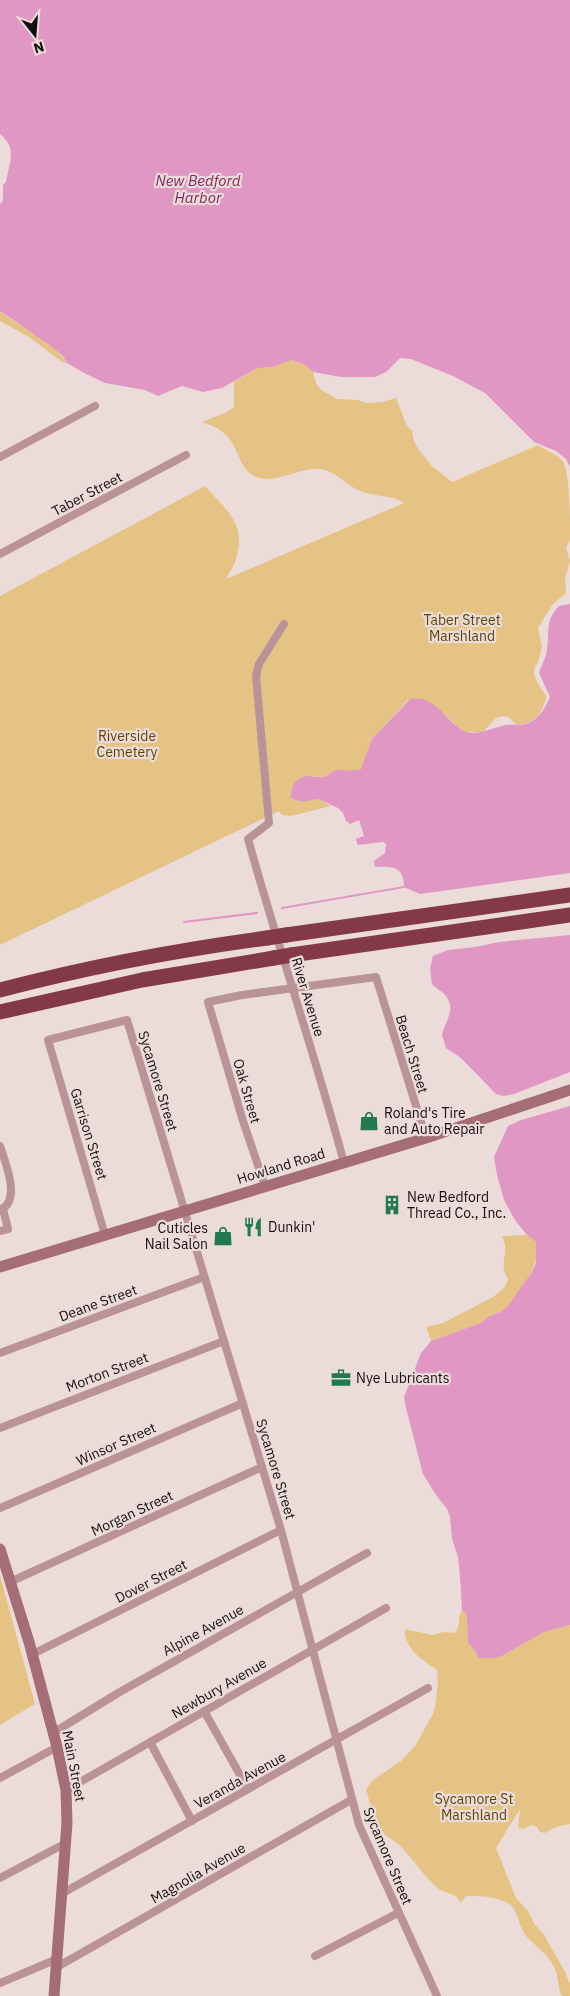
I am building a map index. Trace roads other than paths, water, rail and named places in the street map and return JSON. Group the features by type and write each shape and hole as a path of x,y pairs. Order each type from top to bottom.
{"highway":[{"path":"0,990 200,947 570,895"},
{"path":"0,1012 142,980 291,955 570,915"}],"main road":[{"name":"Howland Road","path":"0,1267 426,1138 570,1090"},
{"name":"Main Street","path":"0,1549 3,1565 12,1581 33,1654 66,1790 66,1843 54,1996"}],"street":[{"path":"0,457 95,406"},
{"name":"Taber Street","path":"0,554 186,455"},
{"name":"River Avenue","path":"284,624 259,664 256,676 269,823 248,839 292,989 325,1092 344,1163"},
{"name":"Beach Street","path":"292,989 376,977 426,1138"},
{"name":"Oak Street","path":"265,1186 243,1121 208,1002 242,995 292,989"},
{"name":"Sycamore Street","path":"48,1040 127,1020 281,1530 314,1649 351,1800 366,1845 437,1996"},
{"name":"Garrison Street","path":"48,1040 105,1235"},
{"path":"0,1146 11,1188 10,1198 2,1210 8,1228 0,1231"},
{"name":"Deane Street","path":"0,1353 204,1277"},
{"name":"Morton Street","path":"0,1428 224,1341"},
{"name":"Winsor Street","path":"0,1508 243,1404"},
{"name":"Morgan Street","path":"12,1581 262,1467"},
{"name":"Dover Street","path":"33,1654 281,1530"},
{"name":"Alpine Avenue","path":"53,1733 134,1684 367,1553"},
{"name":"Newbury Avenue","path":"66,1790 386,1608"},
{"name":"Veranda Avenue","path":"63,1893 428,1688"},
{"path":"204,1711 248,1789"},
{"path":"150,1742 192,1821"},
{"path":"0,1778 57,1747"},
{"name":"Magnolia Avenue","path":"0,1983 57,1963 351,1800"},
{"path":"0,1878 66,1843"},
{"path":"316,1956 398,1913"}],"water":[{"name":"New Bedford Harbor","path":"0,0 570,0 570,467 566,459 556,451 534,442 485,393 453,376 411,359 400,358 386,372 375,377 341,377 313,372 304,364 291,360 273,367 258,368 222,388 203,392 182,386 158,396 145,390 105,383 84,373 67,363 62,355 48,344 0,311 0,204 3,201 3,185 6,182 11,151 6,140 0,134"},
{"path":"570,604 570,873 420,894 404,887 402,875 396,869 392,867 375,867 374,861 385,853 386,844 383,842 358,845 350,824 338,808 318,799 302,802 291,798 295,783 300,778 308,776 321,777 337,770 352,771 361,769 372,739 410,699 427,701 434,705 457,727 469,733 506,725 522,725 532,721 543,710 550,697 539,673 546,655 549,623 559,606"},
{"path":"570,935 570,1072 514,1094 504,1096 496,1094 461,1058 446,1048 442,1035 449,1015 450,1005 445,995 432,984 430,969 433,956 448,950 499,942"},
{"path":"570,1106 570,1625 544,1632 502,1656 478,1658 476,1652 468,1643 467,1618 462,1610 458,1557 452,1539 450,1517 447,1509 423,1474 404,1397 421,1353 431,1341 481,1323 488,1317 502,1311 507,1307 532,1272 536,1263 536,1242 527,1235 515,1220 504,1200 494,1157 508,1126 521,1120"}],"waterway":[{"path":"282,908 404,887"},
{"path":"184,922 257,913"}],"place":[{"name":"Roland's Tire and Auto Repair","path":"369,1121"},
{"name":"New Bedford Thread Co., Inc.","path":"392,1205"},
{"name":"Dunkin'","path":"253,1227"},
{"name":"Cuticles Nail Salon","path":"223,1236"},
{"name":"Nye Lubricants","path":"341,1378"}],"park label":[{"name":"Taber Street Marshland","path":"462,628"},
{"name":"Riverside Cemetery","path":"127,744"},
{"name":"Sycamore St Marshland","path":"474,1808"}]}
